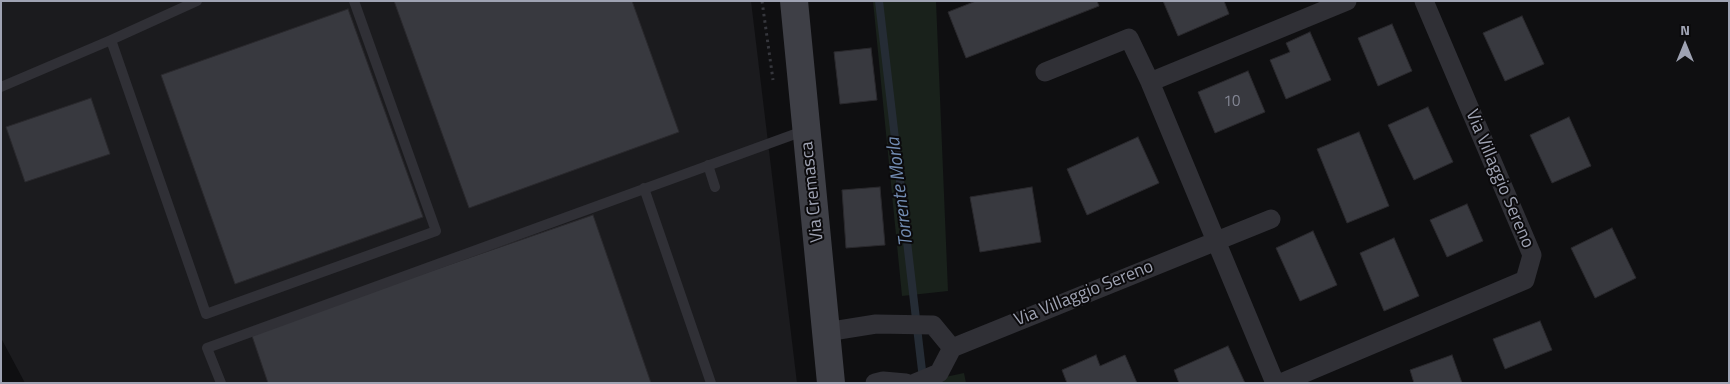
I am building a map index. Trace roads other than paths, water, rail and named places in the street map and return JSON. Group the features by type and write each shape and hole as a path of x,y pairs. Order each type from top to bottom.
{"main road":[{"name":"Via Cremasca","path":"794,1 831,383"}],"street":[{"path":"1150,82 1347,1"},
{"name":"Via Villaggio Sereno","path":"1281,383 1525,280 1532,255 1424,1"},
{"path":"1045,72 1129,38 1150,82 1276,383"},
{"name":"Via Villaggio Sereno","path":"952,348 1271,219"},
{"path":"826,332 876,324 902,326 933,325 952,348 939,373 915,383"},
{"path":"875,383 883,381 906,383"}],"lane":[{"path":"1,87 197,1"},
{"path":"111,40 206,314 436,231 354,1"},
{"path":"221,383 207,348 807,129"},
{"path":"708,165 715,187"},
{"path":"644,188 711,383"}],"waterway":[{"name":"Torrente Morla","path":"879,1 923,379"}]}
